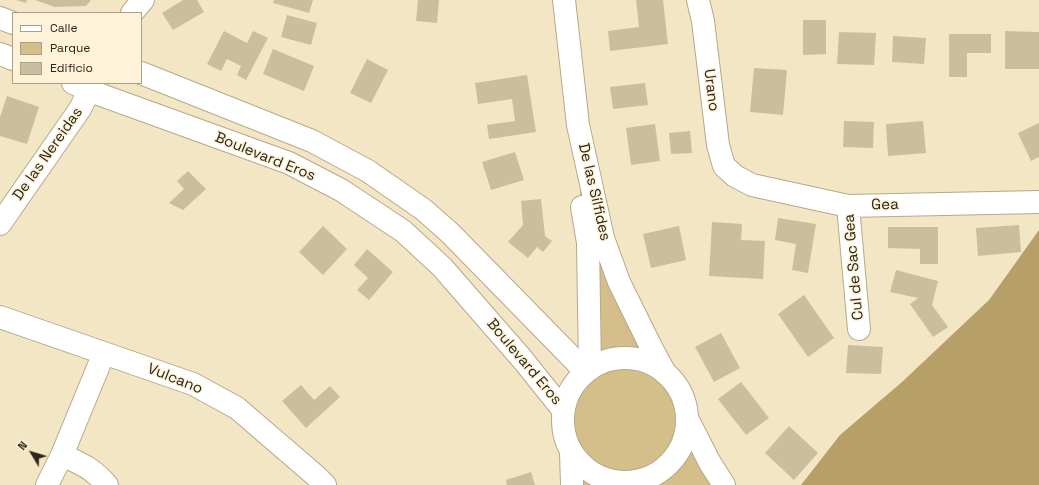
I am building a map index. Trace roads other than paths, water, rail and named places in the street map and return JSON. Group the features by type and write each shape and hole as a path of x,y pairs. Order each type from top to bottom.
{"street":[{"path":"133,12 143,0"},
{"name":"De las Sílfides","path":"549,0 558,69 588,242 588,370"},
{"name":"De las Sílfides","path":"564,0 578,125 603,238 619,282 665,373"},
{"name":"Urano","path":"698,0 703,21 718,145 724,166 735,176"},
{"path":"0,18 12,23"},
{"path":"0,54 12,59"},
{"name":"Boulevard Eros","path":"142,73 312,140 368,171 424,210 450,233 588,370"},
{"name":"Boulevard Eros","path":"85,86 289,164 341,190 403,231 442,267 523,360 563,410"},
{"name":"De las Nereidas","path":"0,224 80,110 85,86"},
{"name":"Gea","path":"735,176 752,185 848,206 1039,202"},
{"name":"Cul de Sac Gea","path":"848,206 859,329"},
{"name":"Vulcano","path":"0,317 193,384 237,408 325,485"},
{"path":"47,485 62,455 104,353"},
{"path":"628,358 642,360 654,365 665,373 677,386 682,396 687,418 685,437 678,454 665,469 647,482 621,483 601,478 584,468 571,453 565,439 563,425 563,410 571,389 578,379 588,370 602,362 628,358"},
{"path":"687,418 710,463 724,485"},
{"path":"571,453 572,485"},
{"path":"62,455 86,465 107,485"}]}
